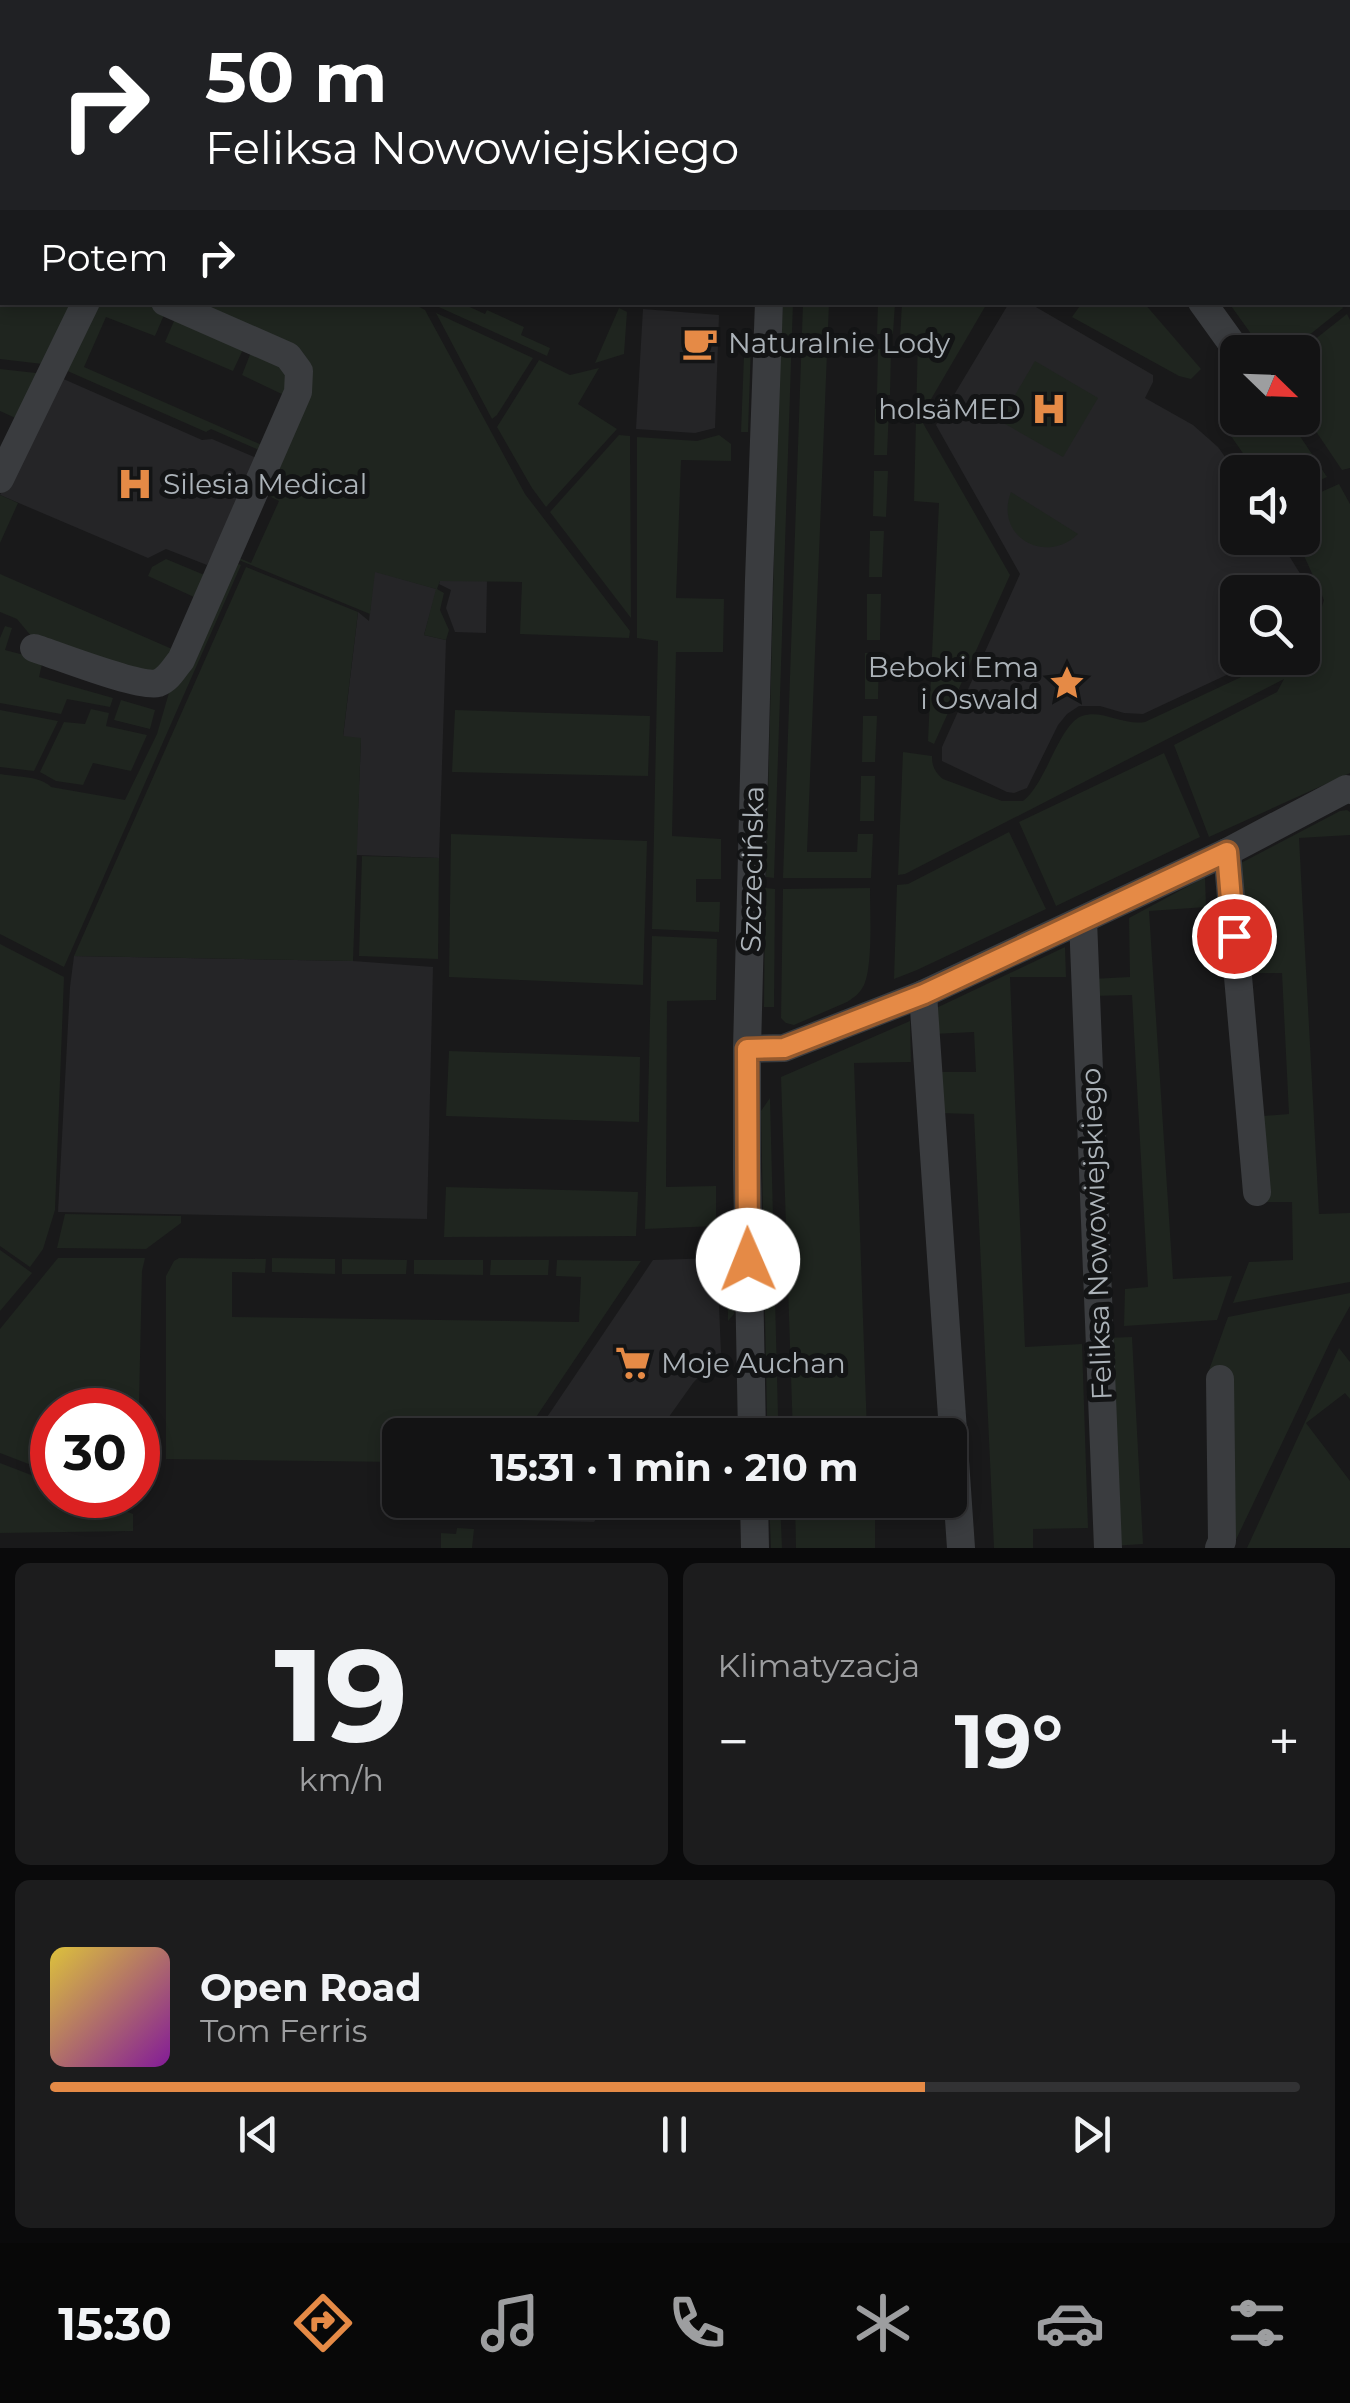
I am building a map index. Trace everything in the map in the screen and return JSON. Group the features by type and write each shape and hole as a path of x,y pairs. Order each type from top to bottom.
{"street":[{"path":"0,479 85,305"},
{"path":"34,648 124,678 154,684 167,679 181,660 298,392 299,370 288,356 172,305"},
{"name":"Szczecińska","path":"752,1418 747,1049 768,305"},
{"path":"1204,305 1226,335"},
{"path":"747,1049 784,1048 924,994 1350,790"},
{"path":"1227,852 1257,1192"},
{"name":"Feliksa Nowowiejskiego","path":"1084,920 1108,1548"},
{"path":"924,994 961,1548"},
{"path":"1219,1548 1220,1379"},
{"path":"755,1518 756,1548"}],"shaded area":[{"path":"0,305 79,305 51,365 0,359"},
{"path":"93,305 162,305 167,308 155,336 106,317 84,367 264,446 284,401 266,453 211,429 206,432 63,369"},
{"path":"182,305 416,305 425,310 525,494 630,631 629,638 520,634 522,582 440,581 437,589 444,593 440,610 449,630 446,640 424,635 436,589 375,572 370,614 234,558 251,563 279,501 263,493 302,366"},
{"path":"434,305 465,305 485,314 487,310 524,327 521,335 550,348 547,356"},
{"path":"783,305 793,305 774,878 766,877"},
{"path":"803,305 829,305 807,852 857,852 858,834 873,834 871,878 783,878"},
{"path":"878,305 895,305 893,334 877,334"},
{"path":"902,305 986,305 920,418 1010,575 934,744 928,741 939,503 914,501 918,337 900,338"},
{"path":"1008,305 1032,305 1153,375 1145,398 1193,425 1224,455 1220,455 1220,555 1289,555 1301,575 1220,575 1220,675 1226,675 1143,714 1079,706 1058,725 1027,788 1014,793 942,761 942,747 1020,574 936,425"},
{"path":"1081,305 1146,305 1201,369 1191,379 1179,376 1072,317"},
{"path":"1230,305 1341,305 1343,308 1309,335 1252,335"},
{"path":"619,308 627,312 624,354 595,363"},
{"path":"643,309 719,315 715,428 695,433 636,429"},
{"path":"436,313 533,358 492,419"},
{"path":"177,314 246,343 233,371 165,342"},
{"path":"1347,314 1350,468 1342,470 1318,435 1320,335"},
{"path":"745,330 751,345 748,432 741,432"},
{"path":"253,347 294,371 286,396 242,375"},
{"path":"878,349 891,349 890,395 877,395"},
{"path":"539,360 570,375 599,368 578,404 617,429 546,507 497,427"},
{"path":"1035,361 1098,398 1063,457 1000,421"},
{"path":"0,369 45,374 22,421 0,411"},
{"path":"59,377 202,440 212,439 261,460 207,565 166,549 148,558 0,495"},
{"path":"875,409 889,409 887,455 874,455"},
{"path":"619,435 630,436 631,618 550,512"},
{"path":"719,435 731,444 731,461 681,460 676,598 724,599 723,652 676,652 672,836 721,839 721,879 696,879 696,902 720,902 719,932 652,929 658,641 637,638 637,437 697,441"},
{"path":"1299,435 1312,455 1244,455 1231,436"},
{"path":"874,471 888,471 886,517 873,516"},
{"path":"1339,484 1350,504 1350,773 1209,837 1174,745 1277,692 1284,679 898,875 903,752 932,756 934,769 943,779 1002,801 1023,801 1039,782 1066,730 1082,716 1145,722 1246,675 1320,675 1320,613 1324,600 1320,575 1313,575 1304,555 1320,555 1320,492"},
{"path":"1011,492 1078,534 1051,547 1026,542 1010,522"},
{"path":"0,495 18,503 0,543"},
{"path":"870,531 884,531 882,577 869,577"},
{"path":"166,559 211,575 162,674 37,643 17,619 0,612 0,574 172,649 194,597 148,576 152,567"},
{"path":"229,560 241,565 64,967 0,934 0,774 125,800 157,734 173,679"},
{"path":"246,567 358,612 343,736 361,738 353,961 74,956"},
{"path":"374,571 437,589 424,635 446,640 439,858 356,855 361,739 343,737 358,612 369,621"},
{"path":"487,580 486,633 455,632 446,608 451,590 440,581"},
{"path":"867,594 881,594 880,640 867,640"},
{"path":"5,626 12,628 5,650 43,660 39,677 113,698 110,707 67,699 61,714 0,703 0,638"},
{"path":"865,653 879,653 878,699 865,699"},
{"path":"121,700 155,710 150,729 114,720"},
{"path":"91,709 109,713 106,726 147,735 131,771 93,763 83,785 56,781 40,772 64,722 85,724"},
{"path":"0,710 58,721 34,771 0,767"},
{"path":"455,710 650,716 648,776 452,772"},
{"path":"863,716 877,716 875,762 862,762"},
{"path":"1164,753 1200,837 1056,906 1019,822"},
{"path":"861,776 875,776 874,821 860,821"},
{"path":"1347,810 1350,835 1299,838 1319,1214 1350,1213 1350,1282 1233,1303 1249,1262 1293,1260 1292,1202 1264,1202 1263,1116 1289,1114 1282,973 1248,973 1239,864"},
{"path":"1009,832 1046,909 894,979 897,885 908,884"},
{"path":"451,834 647,841 643,985 449,977"},
{"path":"362,856 439,858 438,959 359,956"},
{"path":"1205,877 1206,907 1149,911 1173,1279 1232,1276 1217,1320 1124,1326 1125,1289 1148,1287 1132,995 1092,996 1091,979 1130,977 1129,918"},
{"path":"765,888 775,889 774,1007 764,1007"},
{"path":"870,888 870,952 862,988 847,1002 794,1025 786,1023 781,1018 783,889"},
{"path":"652,936 717,939 716,1000 667,1001 666,1187 716,1186 716,1226 645,1229"},
{"path":"0,944 64,977 55,1210 43,1249 30,1267 0,1246"},
{"path":"1065,947 1066,977 1010,977 1025,1347 1082,1344 1088,1528 1033,1529 1033,1548 994,1548 974,1114 938,1113 937,1072 976,1072 974,1032 933,1034 932,1010"},
{"path":"74,956 353,961 433,967 427,1219 58,1212"},
{"path":"910,1021 911,1062 854,1063 867,1418 792,1418 781,1077"},
{"path":"449,1051 640,1057 639,1122 446,1116"},
{"path":"770,1098 778,1416 767,1416 761,1111"},
{"path":"446,1187 638,1192 636,1236 444,1237"},
{"path":"65,1214 181,1216 181,1223 146,1249 57,1248"},
{"path":"0,1250 32,1273 0,1311"},
{"path":"727,1254 733,1264 734,1314 728,1321"},
{"path":"58,1258 145,1258 139,1388 30,1388 30,1465 0,1453 0,1329"},
{"path":"272,1258 335,1259 335,1274 272,1272"},
{"path":"717,1258 721,1353 668,1418 546,1418 653,1260"},
{"path":"266,1259 265,1273 232,1272 232,1317 579,1322 581,1277 556,1276 557,1260 641,1261 535,1418 382,1418 382,1462 166,1459 166,1276 174,1261"},
{"path":"342,1259 407,1260 406,1274 342,1274"},
{"path":"414,1260 483,1260 483,1275 414,1274"},
{"path":"491,1260 549,1260 548,1275 490,1275"},
{"path":"1350,1293 1350,1306 1232,1548 1208,1373 1228,1317"},
{"path":"1132,1337 1143,1544 1112,1546 1105,1338"},
{"path":"1339,1348 1350,1362 1350,1399 1345,1393 1306,1423 1350,1481 1350,1548 1247,1548"},
{"path":"0,1463 30,1475 30,1518 133,1518 133,1531 0,1533"},
{"path":"479,1518 597,1518 594,1522"},
{"path":"770,1518 781,1518 782,1548 771,1548"},
{"path":"795,1518 875,1518 875,1548 796,1548"},
{"path":"457,1528 474,1529 472,1548 441,1548 441,1533 456,1534"}],"place":[{"name":"Naturalnie Lody","path":"700,343"},
{"name":"holsäMED","path":"1049,409"},
{"name":"Silesia Medical","path":"135,484"},
{"name":"Beboki Ema i Oswald","path":"1067,683"},
{"name":"Moje Auchan","path":"633,1363"}],"route":[{"path":"748,1260 747,1049 784,1048 924,994 1227,852 1234,936"}]}
